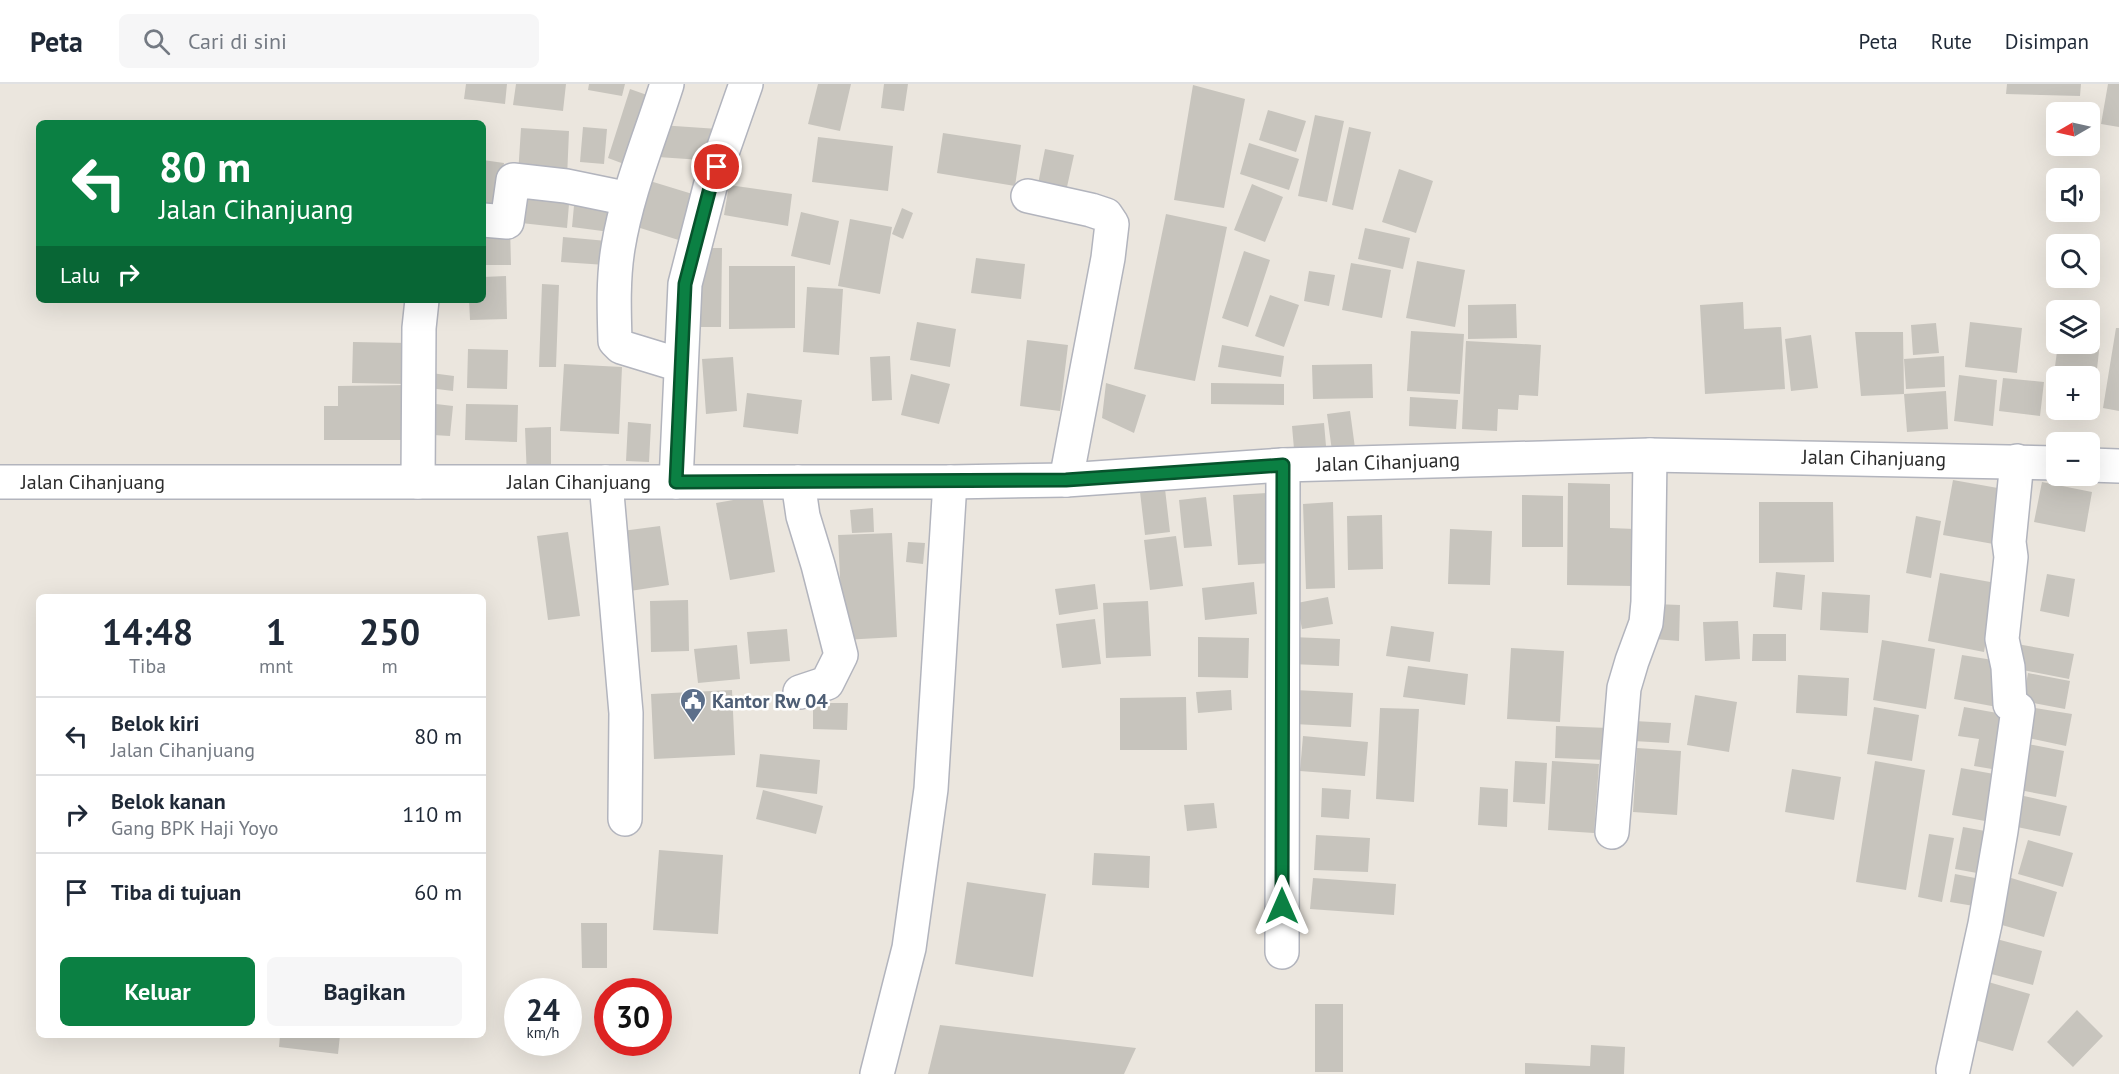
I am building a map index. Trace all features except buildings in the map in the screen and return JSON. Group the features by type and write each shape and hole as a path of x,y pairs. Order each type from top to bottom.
{"street":[{"path":"667,84 629,199 618,249 614,300 615,340 621,347 680,365"},
{"path":"676,482 685,284 710,188 746,84"},
{"path":"486,220 507,222 513,180 566,186 629,199"},
{"path":"1028,196 1106,215 1112,224 1108,258 1066,480"},
{"path":"418,482 419,328 422,303"},
{"path":"1612,832 1624,688 1646,623 1650,455"},
{"name":"Jalan Cihanjuang","path":"0,482 950,482 1066,480 1283,465 1650,455 2046,462"},
{"path":"1953,1070 2001,831 2018,709 2010,704 2008,667 2002,639 2011,556 2008,542 2017,461"},
{"path":"1282,952 1283,465"},
{"path":"2100,465 2119,466"},
{"path":"606,482 626,713 625,819"},
{"path":"798,482 803,516 841,655 827,683 800,692"},
{"path":"877,1074 909,948 931,789 950,482"}],"place":[{"name":"Kantor Rw 04","path":"693,724"}],"route":[{"path":"717,167 685,284 676,482 1066,480 1283,465 1282,906"}]}
